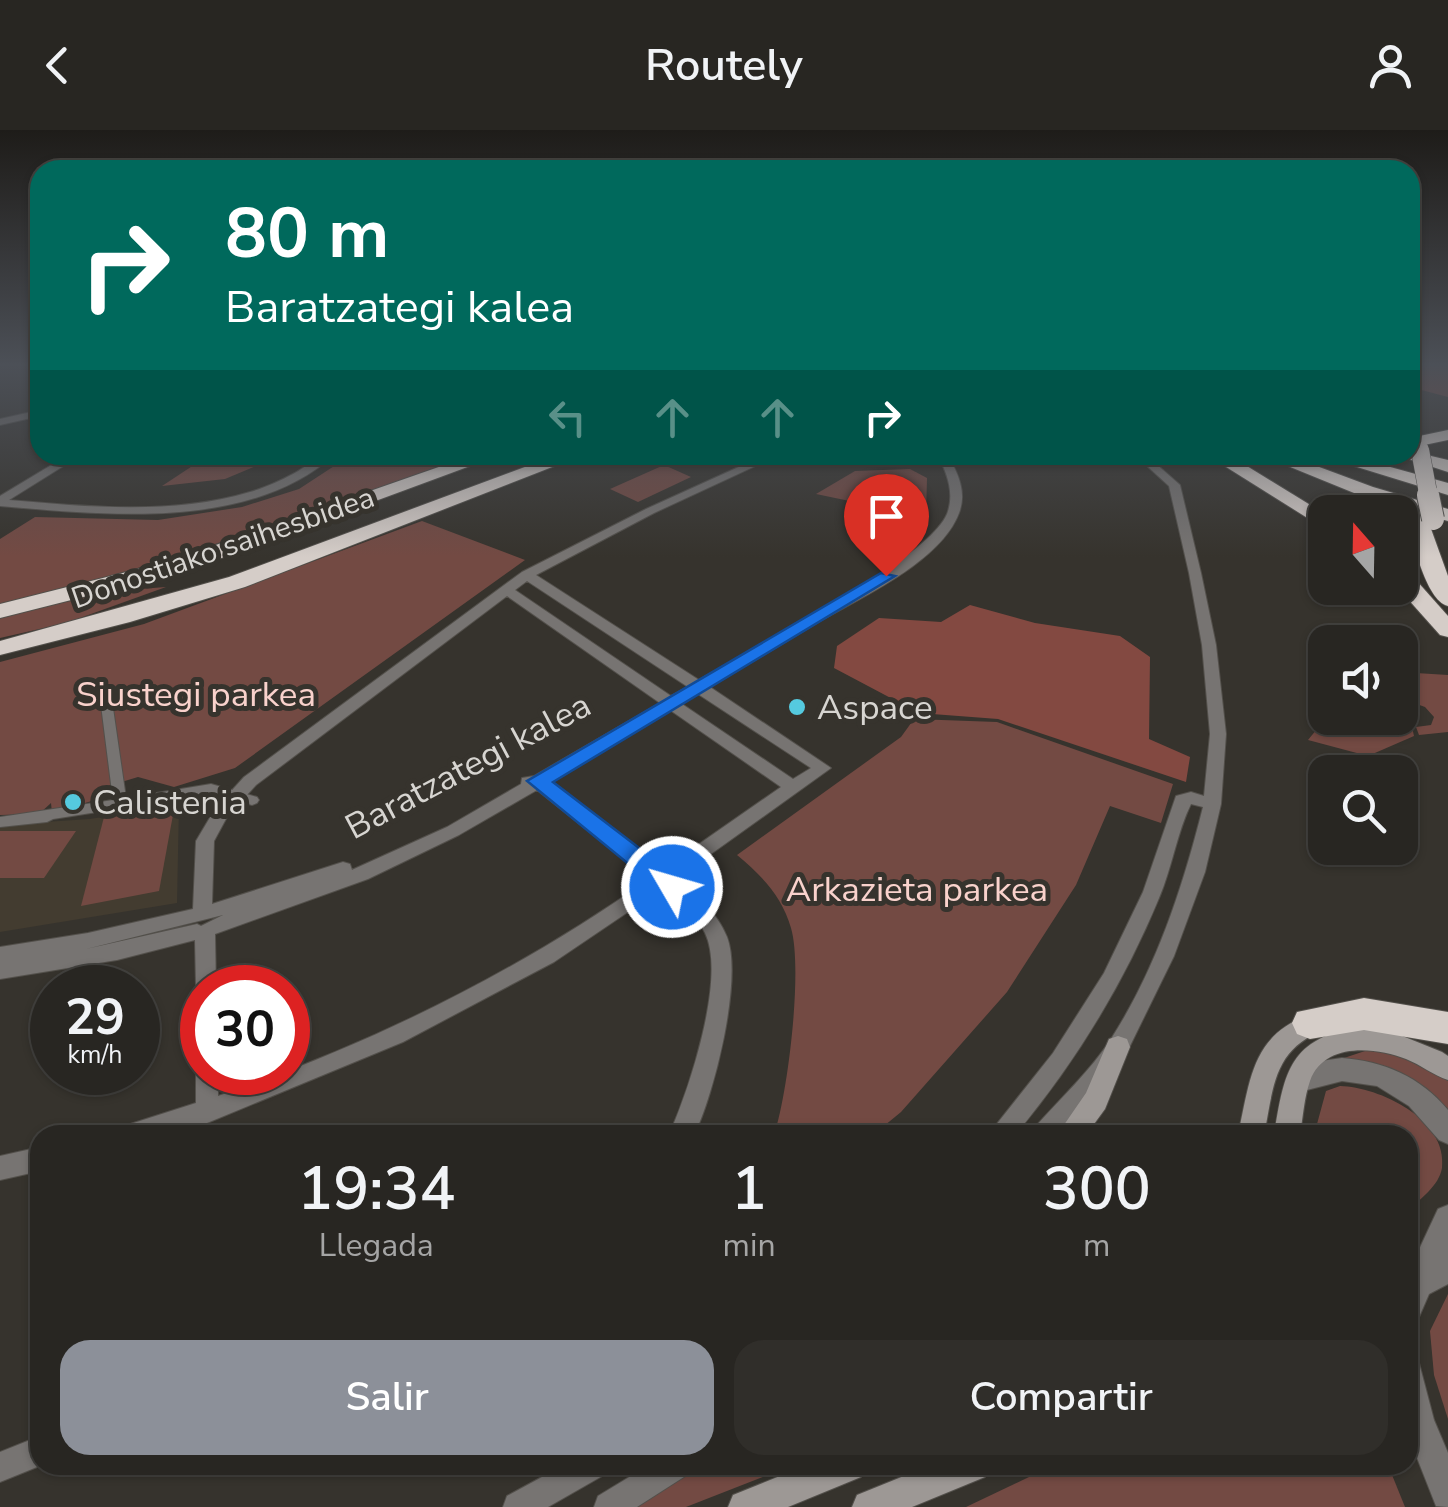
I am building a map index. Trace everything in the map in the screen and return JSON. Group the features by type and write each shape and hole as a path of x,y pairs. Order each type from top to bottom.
{"highway":[{"path":"1420,446 1448,437"},
{"path":"1420,454 1448,465"},
{"name":"Donostiako saihesbidea","path":"0,611 178,566 463,465"},
{"name":"Donostiako saihesbidea","path":"0,648 237,582 547,465"},
{"path":"1232,465 1308,512"},
{"path":"1274,465 1309,495"},
{"path":"1283,465 1432,516"},
{"path":"1362,465 1448,490"},
{"path":"1414,465 1448,474"},
{"path":"1416,465 1448,566"},
{"path":"1432,516 1429,560 1448,599"},
{"path":"1418,596 1448,630"},
{"path":"1417,605 1448,639"},
{"path":"1310,1023 1364,1014 1448,1028"}],"main road":[{"path":"1253,1125 1269,1059 1282,1041 1310,1023 1362,1020 1448,1038"},
{"path":"1289,1125 1298,1080 1313,1056 1346,1042 1390,1042 1414,1049 1448,1069"},
{"path":"1078,1125 1096,1101 1118,1047"},
{"path":"744,1507 825,1475"},
{"path":"870,1507 948,1475"}],"street":[{"path":"0,490 42,465"},
{"path":"0,502 60,465"},
{"path":"0,502 127,512 184,508 277,485 317,465"},
{"path":"205,965 204,840 221,813 245,798 250,781 527,575 650,511 752,465"},
{"name":"Baratzategi kalea","path":"0,958 40,956 48,948 204,923 359,862 468,810 698,686 891,574 939,536 958,503 949,465"},
{"path":"1052,1125 1118,1047 1164,956 1196,872 1212,804 1218,734 1209,645 1174,484 1152,465"},
{"path":"163,1125 208,1112 334,1062 489,989 550,955 823,768 527,575"},
{"path":"506,590 792,787"},
{"name":"Baratzategi kalea","path":"0,971 118,952 361,874 453,831 666,700"},
{"path":"102,702 106,701 120,805"},
{"path":"468,810 482,807 527,782 538,781 662,878 713,925 722,956 707,1063 684,1125"},
{"path":"0,822 211,789 245,798"},
{"path":"1008,1125 1048,1076 1123,963 1170,850 1182,800 1191,798 1212,804"},
{"path":"1298,1080 1338,1067 1371,1072 1421,1100 1448,1131"},
{"path":"208,1095 208,1112"},
{"path":"0,1168 30,1161"},
{"path":"1418,1286 1446,1244"},
{"path":"1418,1420 1448,1494"},
{"path":"0,1467 30,1454"},
{"path":"518,1507 576,1475"},
{"path":"610,1507 661,1475"}],"shaded area":[{"path":"970,605 1035,623 1120,636 1150,657 1149,739 1190,757 1186,782 998,719 919,713 834,668 837,646 879,618 941,622"},
{"path":"179,804 177,903 0,932 0,825 90,819"}],"green space":[{"path":"194,465 258,465 225,479 162,486"},
{"path":"336,465 444,465 179,555 0,604 0,539 35,517 158,520 242,507 299,489"},
{"path":"664,465 691,477 638,502 610,489"},
{"path":"910,469 927,478 926,517 816,494 855,471"},
{"name":"Siustegi parkea","path":"422,521 525,560 235,768 174,787 138,777 95,790 95,800 52,813 51,803 39,814 0,815 0,662 144,624"},
{"path":"166,587 66,623 0,638 0,617 113,591"},
{"path":"1418,673 1448,675 1448,732 1419,735 1418,727 1431,725 1434,717 1418,704"},
{"name":"Arkazieta parkea","path":"914,719 997,722 1173,784 1161,823 1110,806 1076,885 1007,992 901,1112 885,1125 777,1125 792,1031 794,947 787,916 776,896 737,855 901,737"},
{"path":"1312,735 1414,736 1370,755 1308,740"},
{"path":"175,804 159,891 81,906 104,817"},
{"path":"0,831 76,831 44,878 0,878"},
{"path":"1365,1051 1409,1058 1439,1074 1448,1081 1448,1114 1341,1059"},
{"path":"1340,1086 1373,1092 1423,1121 1441,1150 1442,1168 1437,1181 1418,1202 1418,1125 1317,1125 1326,1091"},
{"path":"1448,1294 1448,1419 1434,1375 1430,1331"},
{"path":"680,1475 768,1475 686,1507 633,1507"},
{"path":"1033,1475 1392,1475 1405,1507 966,1507"}],"place":[{"name":"Aspace","path":"797,707"},
{"name":"Calistenia","path":"73,802"}],"route":[{"path":"672,887 538,781 886,576"}]}
